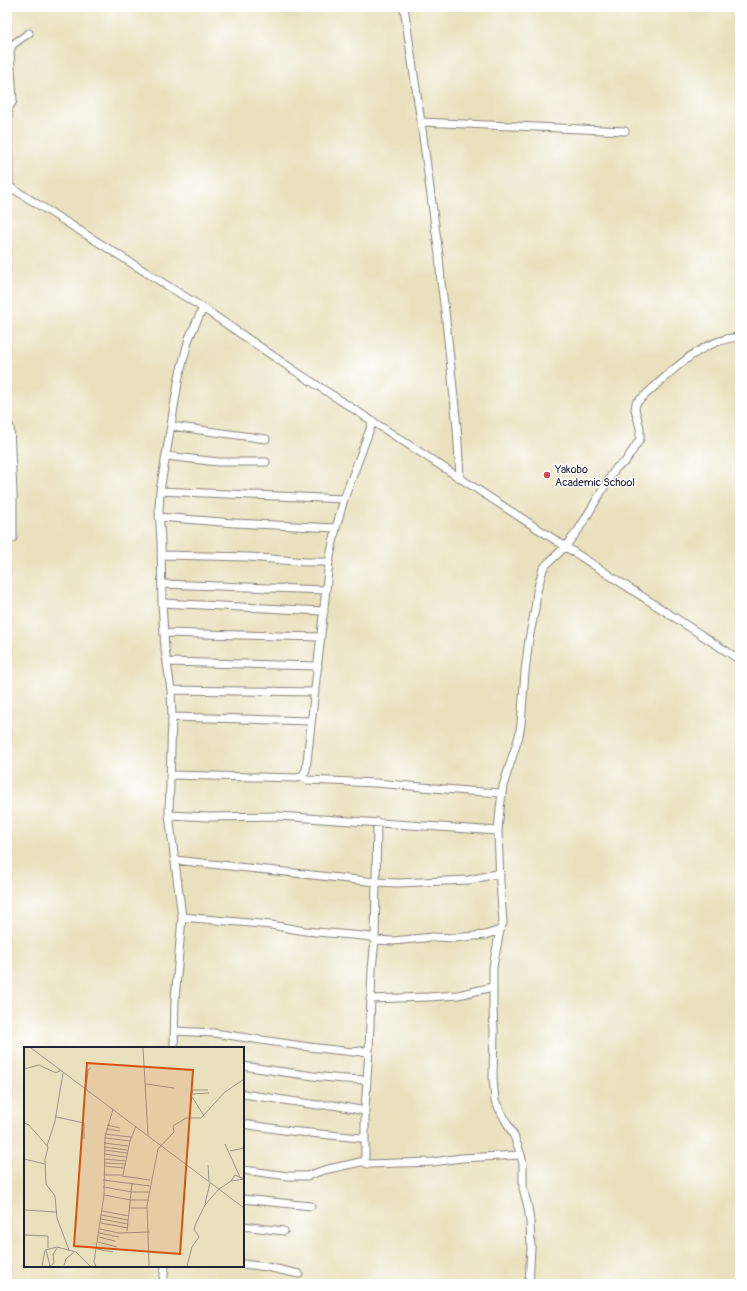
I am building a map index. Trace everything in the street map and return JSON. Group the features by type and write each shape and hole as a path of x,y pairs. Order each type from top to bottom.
{"street":[{"path":"404,7 439,255 440,282 458,427 460,478"},
{"path":"29,33 12,45 10,52 13,101 8,109 8,185 203,308 292,369 740,660"},
{"path":"421,122 625,130"},
{"path":"174,1047 175,1000 182,917 169,815 172,717 171,690 164,633 162,603 162,555 158,509 179,377 187,345 203,308"},
{"path":"529,1284 531,1247 530,1222 523,1188 523,1165 514,1136 497,1105 495,1098 493,1078 493,967 500,930 503,923 498,831 502,793 520,730 529,639 540,578 543,569 565,547 612,474 617,467 625,462 640,439 640,428 635,409 636,403 687,358 719,341 740,337"},
{"path":"171,775 297,778 302,776 306,770 329,562 344,500 373,421"},
{"path":"7,422 10,427 13,538"},
{"path":"171,426 266,439"},
{"path":"166,456 218,462 266,462"},
{"path":"160,491 344,500"},
{"path":"159,517 234,523 336,528"},
{"path":"162,555 249,557 305,562 329,562"},
{"path":"162,584 326,590"},
{"path":"162,603 324,611"},
{"path":"164,633 321,637"},
{"path":"167,662 318,666"},
{"path":"171,690 315,692"},
{"path":"172,717 311,721"},
{"path":"302,776 307,780 376,783 445,790 502,793"},
{"path":"169,815 208,817 278,816 498,831"},
{"path":"365,1161 365,1111 370,1050 370,999 375,940 377,822"},
{"path":"175,860 397,883 469,880 500,873"},
{"path":"182,917 271,925 370,937 375,940 433,937 454,938 485,935 500,930"},
{"path":"370,999 458,995 493,987"},
{"path":"175,1031 214,1033 353,1052 370,1050"},
{"path":"244,1066 345,1080 367,1080"},
{"path":"244,1094 317,1105 333,1105 365,1111"},
{"path":"244,1124 290,1131 360,1138 365,1137"},
{"path":"244,1170 288,1176 306,1176 324,1170 365,1161 367,1164 433,1162 461,1158 521,1155"},
{"path":"244,1199 311,1206"},
{"path":"244,1226 284,1231"},
{"path":"244,1264 300,1274"},
{"path":"163,1284 165,1267"}],"place":[{"name":"Yakobo Academic School","path":"547,475"}]}
